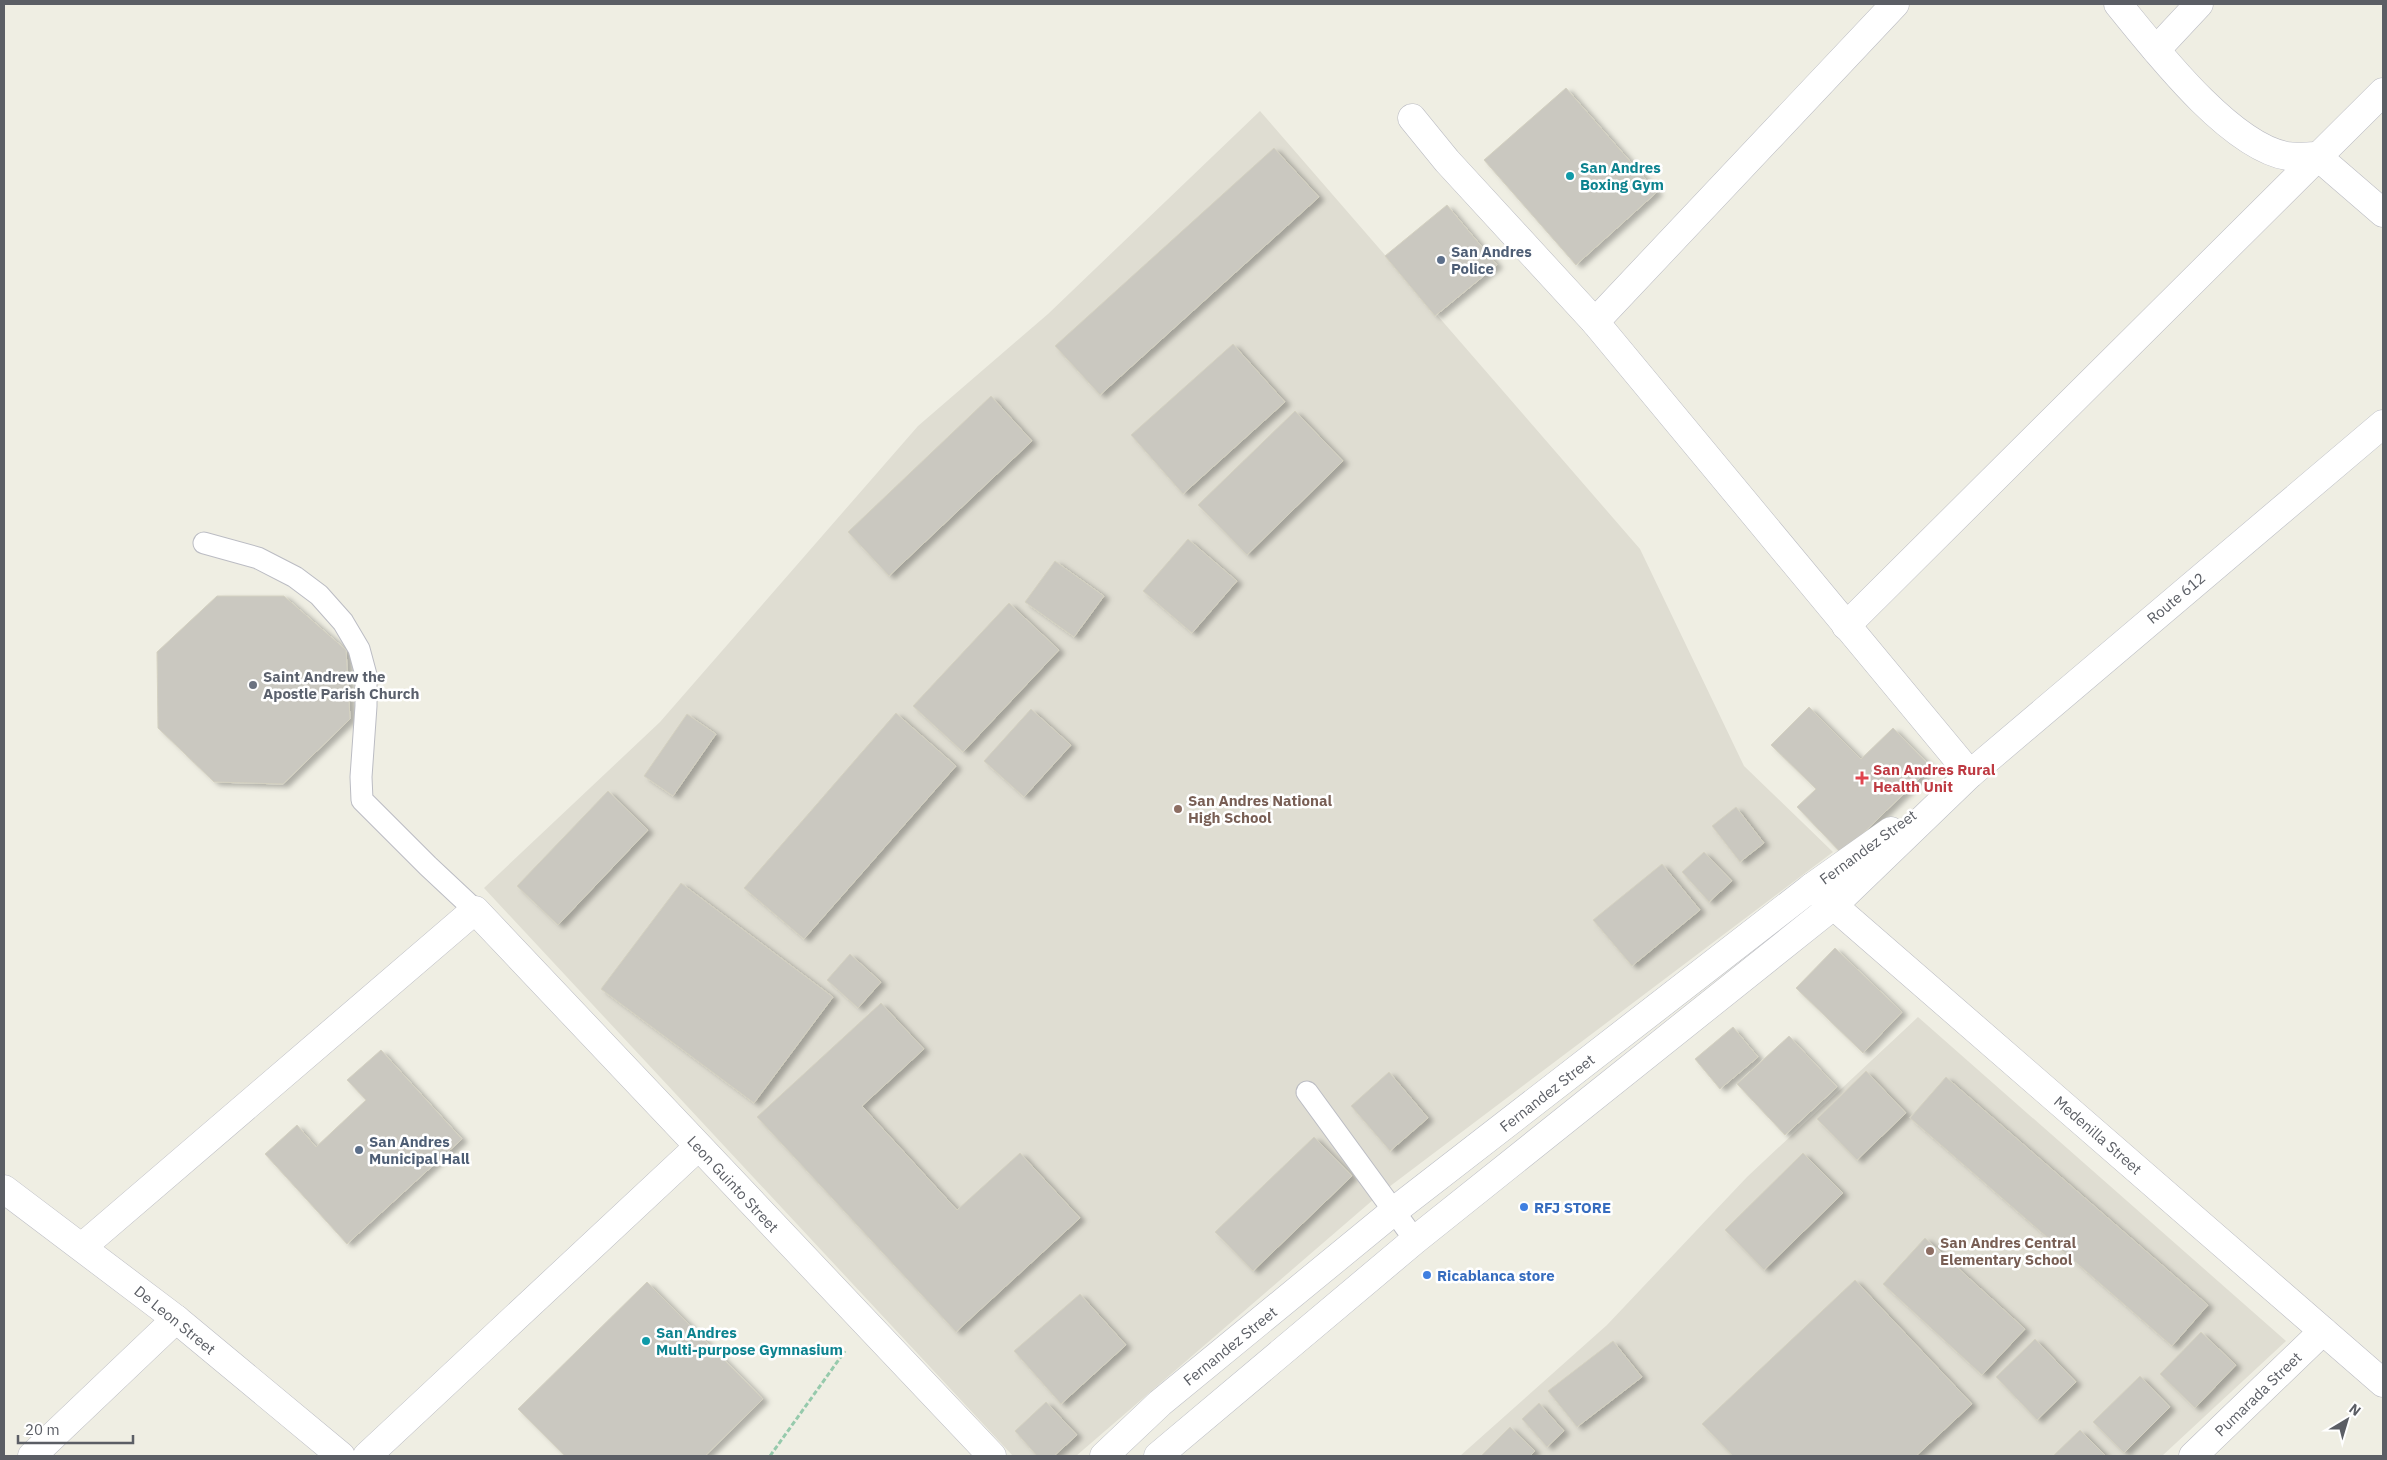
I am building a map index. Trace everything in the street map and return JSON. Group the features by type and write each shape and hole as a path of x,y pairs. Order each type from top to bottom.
{"street":[{"path":"1595,322 1895,4"},
{"path":"2118,4 2196,95 2230,125 2262,146 2287,156 2318,156 2383,214"},
{"path":"2156,50 2200,4"},
{"path":"1846,626 2383,92"},
{"path":"1412,118 1447,161 1595,322 1970,774"},
{"name":"Route 612","path":"1970,774 2383,424"},
{"name":"Fernandez Street","path":"1104,1456 1160,1404 1394,1212 1812,887 1970,774"},
{"name":"Fernandez Street","path":"1158,1456 1415,1240 1833,906 1970,774"},
{"name":"Medenilla Street","path":"1812,887 2383,1383"},
{"path":"82,1247 475,910"},
{"name":"Leon Guinto Street","path":"475,910 992,1456"},
{"path":"367,1456 698,1147"},
{"name":"De Leon Street","path":"4,1189 176,1319 341,1456"},
{"path":"32,1456 176,1319"},
{"name":"Pumarada Street","path":"2193,1456 2323,1331"}],"lane":[{"path":"204,543 258,558 295,577 318,595 343,622 359,649 366,675 366,706 361,777 362,800 475,910"},
{"path":"1308,1092 1415,1240"}],"path":[{"path":"770,1456 865,1324"}],"shaded area":[{"name":"San Andres National High School","path":"1260,111 1640,549 1744,766 1833,852 1381,1193 1076,1456 1013,1456 484,888 660,722 918,426 1048,314"},
{"name":"San Andres Central Elementary School","path":"1918,1017 2286,1341 2162,1456 1460,1456 1607,1325 1747,1177"}],"building":[{"name":"San Andres Boxing Gym","path":"1566,88 1657,192 1576,265 1484,160"},
{"path":"1274,148 1319,197 1100,395 1055,346"},
{"name":"San Andres Police","path":"1447,205 1497,265 1435,316 1385,256"},
{"path":"1233,344 1285,402 1183,494 1131,435"},
{"path":"991,396 1032,441 889,576 848,532"},
{"path":"1295,411 1343,461 1247,555 1198,505"},
{"path":"1188,539 1237,581 1192,633 1143,591"},
{"path":"1055,561 1104,596 1074,637 1025,602"},
{"name":"Saint Andrew the Apostle Parish Church","path":"217,596 284,596 346,650 350,719 283,784 214,782 158,728 157,652"},
{"path":"1009,603 1059,650 963,752 913,706"},
{"name":"San Andres Rural Health Unit","path":"1809,707 1861,759 1893,728 1931,767 1842,854 1797,807 1816,789 1771,745"},
{"path":"1031,709 1071,745 1024,797 984,761"},
{"path":"896,713 956,766 804,939 744,888"},
{"path":"687,714 716,734 673,796 644,776"},
{"path":"608,791 648,830 558,925 517,886"},
{"path":"1736,807 1764,843 1740,862 1712,826"},
{"path":"1704,852 1732,881 1709,902 1682,872"},
{"path":"1662,864 1700,910 1632,966 1593,920"},
{"path":"681,883 833,997 754,1103 601,989"},
{"path":"1835,948 1902,1012 1863,1053 1796,988"},
{"path":"850,954 881,982 858,1008 827,980"},
{"path":"881,1003 924,1049 862,1106 957,1210 1020,1153 1080,1218 956,1332 757,1117"},
{"path":"1733,1027 1758,1057 1720,1089 1695,1059"},
{"path":"1789,1036 1837,1087 1785,1135 1737,1084"},
{"name":"San Andres Municipal Hall","path":"381,1050 462,1139 347,1244 265,1154 297,1125 316,1147 366,1100 347,1080"},
{"path":"1866,1071 1906,1113 1857,1160 1817,1119"},
{"path":"1389,1072 1428,1118 1390,1151 1351,1106"},
{"path":"1946,1077 2208,1305 2172,1346 1910,1118"},
{"path":"1314,1137 1352,1176 1253,1271 1215,1232"},
{"path":"1803,1153 1843,1193 1764,1270 1725,1230"},
{"path":"1925,1238 2025,1329 1982,1375 1883,1284"},
{"path":"1855,1280 1972,1404 1916,1456 1733,1456 1702,1424"},
{"name":"San Andres Multi-purpose Gymnasium","path":"647,1282 763,1399 705,1456 565,1456 518,1409"},
{"path":"1080,1294 1126,1345 1061,1404 1014,1351"},
{"path":"2201,1332 2236,1365 2195,1408 2160,1374"},
{"path":"2035,1339 2076,1382 2037,1420 1996,1377"},
{"path":"1613,1341 1642,1377 1577,1427 1548,1391"},
{"path":"2140,1376 2170,1407 2124,1453 2093,1422"},
{"path":"1046,1402 1077,1435 1054,1456 1037,1456 1015,1431"},
{"path":"1539,1403 1564,1431 1547,1447 1522,1419"},
{"path":"1510,1427 1535,1451 1530,1456 1481,1456"},
{"path":"2080,1430 2106,1456 2053,1456"}],"place":[{"name":"San Andres Boxing Gym","path":"1570,176"},
{"name":"San Andres Police","path":"1441,260"},
{"name":"Saint Andrew the Apostle Parish Church","path":"253,685"},
{"name":"San Andres Rural Health Unit","path":"1862,778"},
{"name":"San Andres National High School","path":"1178,809"},
{"name":"San Andres Municipal Hall","path":"359,1150"},
{"name":"RFJ STORE","path":"1524,1207"},
{"name":"San Andres Central Elementary School","path":"1930,1251"},
{"name":"Ricablanca store","path":"1427,1275"},
{"name":"San Andres Multi-purpose Gymnasium","path":"646,1341"}]}
